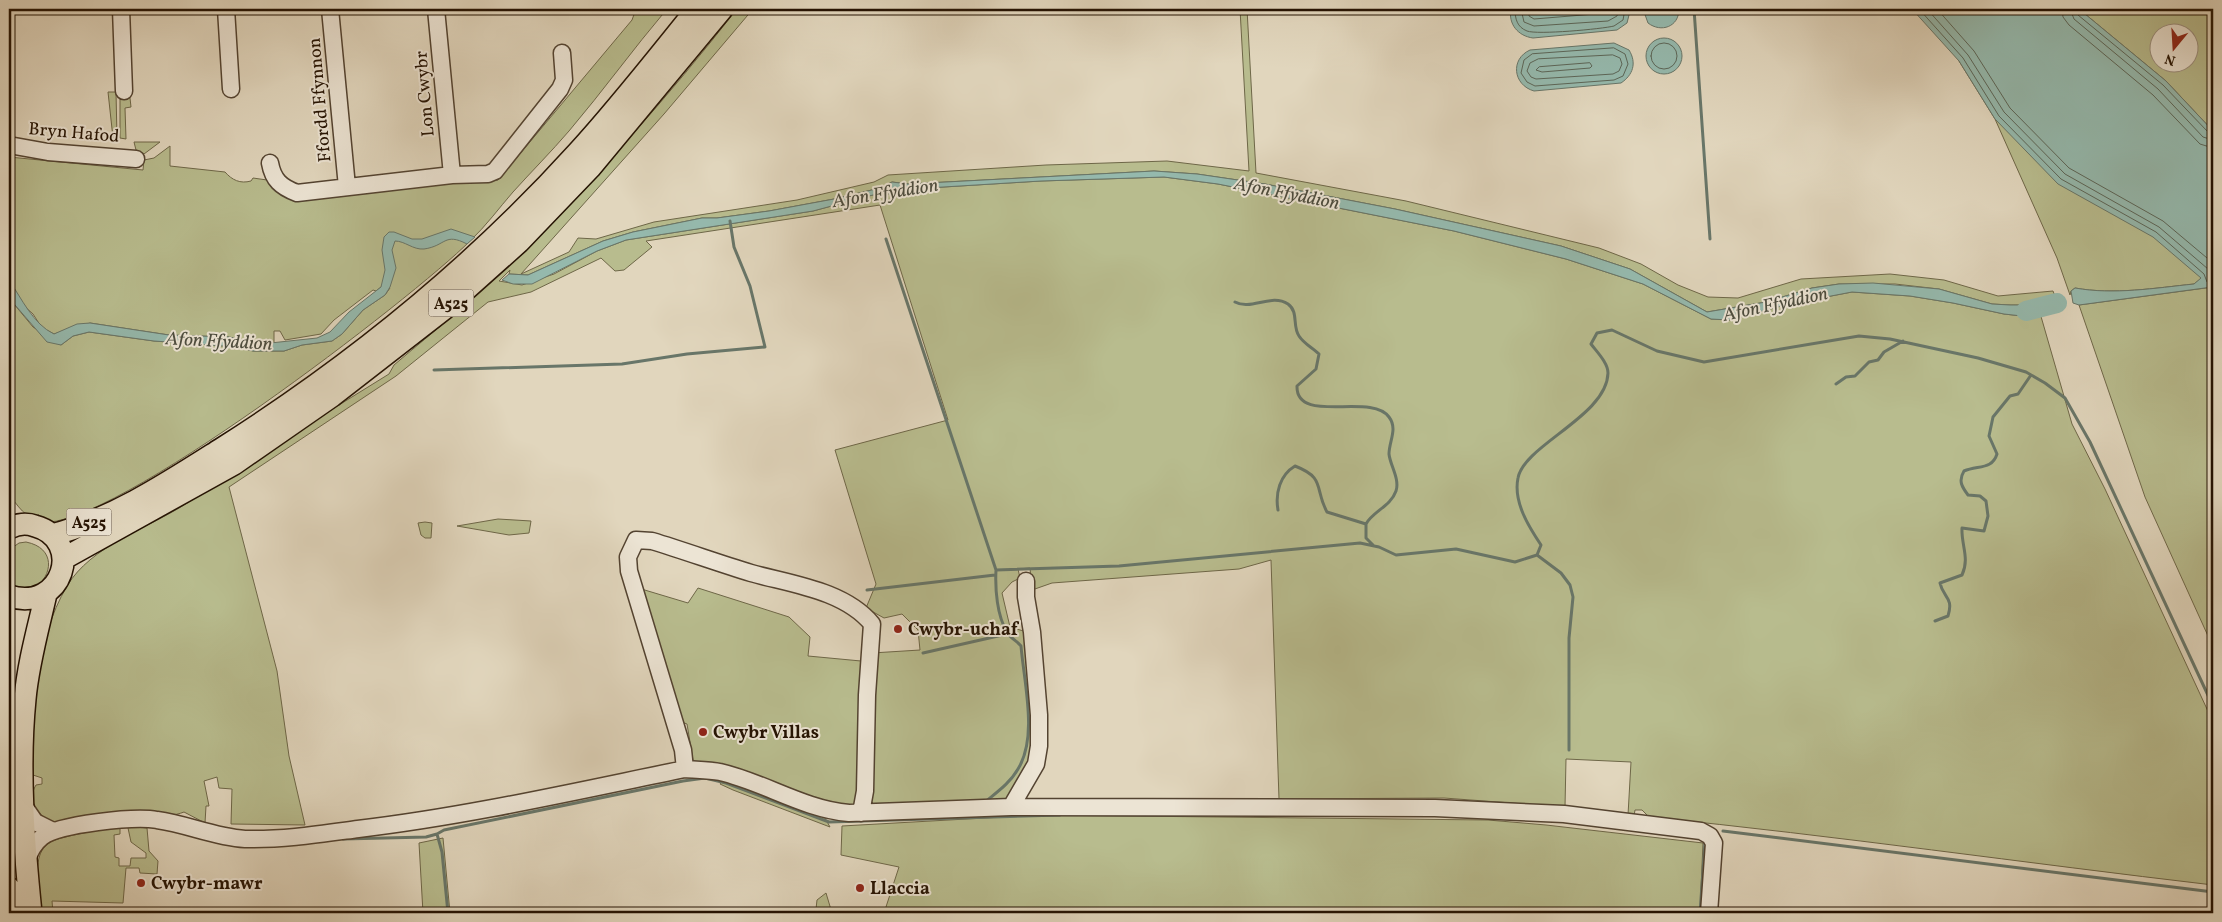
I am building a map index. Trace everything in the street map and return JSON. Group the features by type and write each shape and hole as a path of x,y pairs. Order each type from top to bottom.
{"main road":[{"name":"A525","path":"52,535 75,529 125,506 201,462 256,427 356,356 452,278 578,152 697,9"},
{"name":"A525","path":"63,559 234,464 332,396 444,309 519,242 590,168 722,9"},
{"path":"9,508 16,517 42,528 52,535 60,546 63,559 58,581 46,594 34,599 20,600 9,596"},
{"path":"9,528 29,524"},
{"path":"31,913 26,862 24,806 24,700 30,662 46,594"},
{"path":"9,888 11,913"}],"street":[{"path":"122,9 116,65 124,91"},
{"path":"226,9 231,89"},
{"name":"Ffordd Ffynnon","path":"330,9 347,187"},
{"name":"Lon Cwybr","path":"436,9 452,175"},
{"path":"267,170 287,190 297,193 452,175 474,176 495,171 560,89 564,80 566,61"},
{"path":"217,76 226,75 229,62"},
{"name":"Bryn Hafod","path":"9,145 48,152 128,153"},
{"path":"685,769 683,750 628,570 628,557 636,540 652,541 751,573 806,587 862,612 872,624 867,695 865,791 861,813"},
{"path":"1011,807 1036,764 1039,746 1038,707 1032,632 1026,597 1026,581"},
{"path":"26,862 32,847 42,837 53,831 126,818 157,820 218,836 246,839 299,837 386,826 479,811 685,769 720,772 834,812 861,813 1011,807 1435,808 1564,814 1701,831 1710,836 1714,843 1709,913"},
{"path":"24,806 35,822 53,831"}],"green space":[{"path":"636,9 667,9 569,131 482,229 438,270 389,310 260,406 192,452 129,490 77,515 41,522 26,515 19,507 9,494 9,298 33,327 61,345 73,336 89,332 154,341 238,347 253,351 284,351 302,345 332,341 342,334 363,310 385,295 390,288 381,287 376,291 373,290 334,320 321,334 285,340 280,331 274,331 274,343 261,344 229,337 169,335 90,323 54,334 42,328 33,314 23,305 9,280 9,157 143,170 144,160 154,158 170,146 170,166 225,172 240,182 251,181 253,178 267,180 284,194 498,180 632,20"},
{"path":"737,9 753,9 664,114 521,274 569,252 578,238 596,239 654,222 797,200 874,182 888,175 1046,165 1167,161 1249,171 1240,9 1247,9 1256,173 1406,201 1599,248 1641,264 1678,285 1708,297 1738,298 1801,279 1890,274 1944,280 1998,296 2053,291 2056,299 2035,305 2010,305 1992,304 1939,289 1895,284 1839,284 1812,288 1766,302 1707,312 1630,269 1561,246 1395,209 1265,184 1197,174 1154,171 908,184 892,182 880,188 834,199 769,211 717,218 702,218 633,232 603,241 528,275 509,274 510,270 499,281 522,285 554,274 597,251 626,240 813,211 872,195 899,193 911,189 1041,181 1164,177 1218,184 1454,231 1566,259 1643,284 1711,319 1729,320 1789,304 1852,292 1910,296 2004,314 2022,316 2040,313 2072,424 2105,489 2213,722 2213,885 1649,817 1642,810 1635,810 1634,816 1628,815 1631,762 1566,759 1565,807 1444,798 1279,799 1271,560 1239,569 1052,583 1032,590 1030,568 1018,569 1020,578 1012,582 1002,593 1010,627 1027,632 1036,746 1011,801 869,807 872,653 920,650 918,630 902,614 884,618 866,608 876,584 835,450 948,420 880,205 646,241 652,247 624,270 615,271 601,258 531,292 488,302 396,376 229,487 277,671 289,756 305,825 231,824 232,789 219,788 217,777 204,781 209,806 206,806 205,823 184,812 165,815 141,811 124,812 53,823 43,816 33,802 32,797 36,785 42,784 42,778 33,775 35,702 38,678 48,630 56,608 67,586 77,572 105,549 184,505 389,374 394,365 499,274 601,170 657,107"},
{"path":"2079,9 2213,9 2213,131 2155,72 2200,72 2200,22 2150,22 2150,68"},
{"path":"1959,61 2164,230 2202,278 2194,284 2134,290 2105,291 2075,288 2071,291 2070,295 2057,258 1995,119"},
{"path":"108,92 116,92 117,138 113,138"},
{"path":"130,98 131,107 125,108 126,139 120,138 120,99"},
{"path":"134,142 160,142 144,154 136,150"},
{"path":"2213,287 2213,647 2145,497 2079,305"},
{"path":"498,519 531,521 529,533 509,535 457,526"},
{"path":"418,523 432,523 431,538 425,538 421,535"},
{"path":"26,542 40,547 47,556 48,566 46,576 39,584 30,588 20,588 9,581 9,550 19,543"},
{"path":"638,588 688,603 698,588 789,617 810,637 808,656 861,661 857,807 836,807 694,766 687,724 679,721"},
{"path":"723,780 807,810 825,818 830,827 733,790 720,784"},
{"path":"1038,815 1488,820 1703,843 1700,913 884,913 899,867 841,855 842,826"},
{"path":"114,826 120,828 120,834 114,835 115,857 119,858 119,866 130,866 131,858 146,858 146,853 131,842 128,828 130,826 147,828 149,851 158,861 157,874 140,873 139,868 126,868 123,903 52,901 53,913 39,913 38,866 41,853 47,845 57,839"},
{"path":"443,838 450,913 423,913 419,843"},
{"path":"826,893 832,913 818,913 816,909 817,900"}],"water":[{"path":"1511,9 1630,9 1630,11 1627,23 1617,30 1533,38 1523,35 1515,28 1511,20"},
{"path":"1643,9 1679,9 1673,24 1664,28 1658,28 1648,23"},
{"path":"1912,9 2079,9 2150,68 2150,72 2155,72 2166,81 2213,131 2213,289 2212,287 2079,305 2073,303 2071,291 2075,288 2105,291 2134,290 2194,284 2201,278 2153,237 2058,184 1995,119 1959,61"},
{"path":"1664,38 1671,39 1677,43 1681,49 1681,63 1677,69 1671,73 1664,74 1657,73 1651,69 1647,63 1646,56 1647,49 1651,43 1657,39"},
{"path":"1614,43 1629,50 1633,60 1631,72 1621,83 1534,91 1527,88 1518,78 1517,65 1519,59 1530,50"},
{"path":"1154,171 1197,174 1265,184 1395,209 1561,246 1630,269 1707,312 1766,302 1812,288 1839,284 1873,283 1939,289 1992,304 2035,305 2051,300 2053,308 2022,316 1910,296 1852,292 1789,304 1729,320 1711,319 1643,284 1566,259 1454,231 1218,184 1164,177 1041,181 911,189 899,193 873,195 813,211 626,240 597,251 532,284 513,284 502,280 509,274 528,275 603,241 633,232 702,218 717,218 769,211 834,199 880,188 892,182 908,184"},
{"path":"451,229 475,237 467,244 454,239 424,249 395,241 392,250 396,268 390,287 385,295 363,310 342,334 332,341 302,345 284,351 253,351 238,347 154,341 89,332 73,336 61,345 47,342 9,298 9,280 34,318 54,334 77,324 90,323 169,335 229,337 261,344 317,338 330,332 349,312 381,287 385,270 382,250 384,237 389,232 412,239 422,239"}],"waterway":[{"path":"1694,9 1710,239"},
{"name":"Afon Ffyddion","path":"875,200 878,192"},
{"path":"434,370 622,364 687,354 765,347 750,286 734,247 730,221"},
{"path":"886,239 996,570 996,594 1001,618 1008,634 1021,646 1029,726 1024,756 1011,779 985,802"},
{"path":"1235,302 1248,305 1275,300 1288,304 1291,307 1299,336 1319,354 1316,369 1297,386 1300,398 1308,404 1321,406 1367,407 1380,410 1392,422 1393,431 1389,454 1397,482 1396,491 1390,501 1366,524"},
{"name":"Afon Ffyddion","path":"2026,311 2057,303"},
{"path":"996,570 1119,566 1360,543 1379,547 1396,555 1456,549 1515,562 1537,555 1541,545 1523,514 1518,496 1518,478 1524,466 1534,454 1581,416 1604,389 1608,369 1591,344 1597,333 1612,330 1657,351 1704,362 1859,336 1890,339 1978,358 2026,372 2065,398 2090,442 2213,706"},
{"path":"1836,384 1846,377 1855,376 1869,362 1878,360 1884,352 1903,341"},
{"path":"1935,621 1948,616 1950,610 1949,601 1940,583 1962,575 1964,569 1965,557 1962,528 1984,531 1988,516 1986,501 1980,496 1968,495 1961,481 1962,475 1964,471 1988,465 1995,459 1997,454 1989,436 1993,417 2010,396 2018,394 2031,375"},
{"path":"1278,510 1277,497 1282,479 1295,466 1305,470 1318,484 1327,512 1366,524 1366,538 1374,546"},
{"path":"1537,555 1561,573 1570,585 1573,597 1569,638 1569,750"},
{"path":"867,590 995,575"},
{"path":"923,653 1007,634"},
{"path":"448,913 442,852 437,834 444,830 683,781 705,778 726,783 829,822 1060,815"},
{"path":"1723,831 2213,892"},
{"path":"343,839 426,837 437,834"},
{"path":"1700,913 1705,842"}],"place":[{"name":"Cwybr-uchaf","path":"898,629"},
{"name":"Cwybr Villas","path":"703,732"},
{"name":"Cwybr-mawr","path":"141,883"},
{"name":"Llaccia","path":"860,888"}]}
